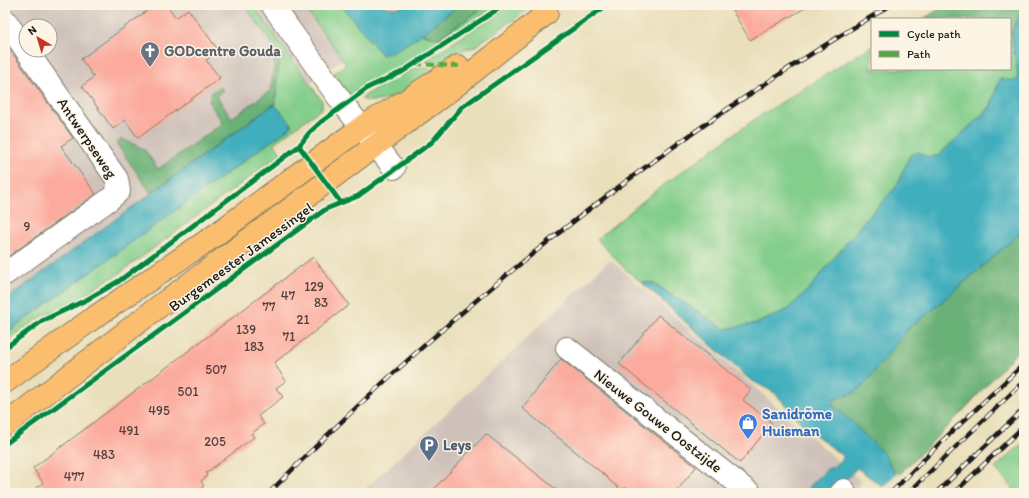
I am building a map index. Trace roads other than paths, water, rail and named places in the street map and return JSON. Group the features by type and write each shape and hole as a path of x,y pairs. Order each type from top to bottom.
{"main road":[{"name":"Burgemeester Jamessingel","path":"5,382 92,319 220,231 362,127 553,9"},
{"name":"Burgemeester Jamessingel","path":"5,424 172,296 449,91 553,9"}],"street":[{"path":"5,12 14,5"},
{"path":"272,5 344,105 394,168"},
{"name":"Antwerpseweg","path":"5,20 18,39"},
{"name":"Antwerpseweg","path":"5,274 119,191 117,179 32,58"},
{"name":"Nieuwe Gouwe Oostzijde","path":"567,348 750,493"}],"water":[{"path":"341,5 383,5 394,8 406,5 460,5 413,40 382,55"},
{"path":"1024,12 1024,230 931,311 910,327 861,388 849,395 833,399 832,405 850,420 884,454 897,477 886,489 857,468 833,493 803,493 827,469 833,467 844,457 803,425 775,393 749,379 641,282 653,283 725,329 758,323 787,310 809,289 861,225 896,187 910,155 919,152 927,157 938,156 990,108 1000,79 1015,81 1018,78 1013,36 1014,28"},
{"path":"275,105 291,123 291,127 5,334 5,300 271,106"}],"railway":[{"path":"269,493 340,423 413,356 487,291 564,229 643,169 724,112 806,57 891,5"},
{"path":"891,493 938,445 1024,364"},
{"path":"908,493 1024,381"},
{"path":"936,493 1024,409"},
{"path":"954,493 1024,426"}],"place":[{"name":"GODcentre Gouda","path":"150,68"},
{"name":"Sanidrõme Huisman","path":"748,440"},
{"name":"Leys","path":"429,462"}]}
